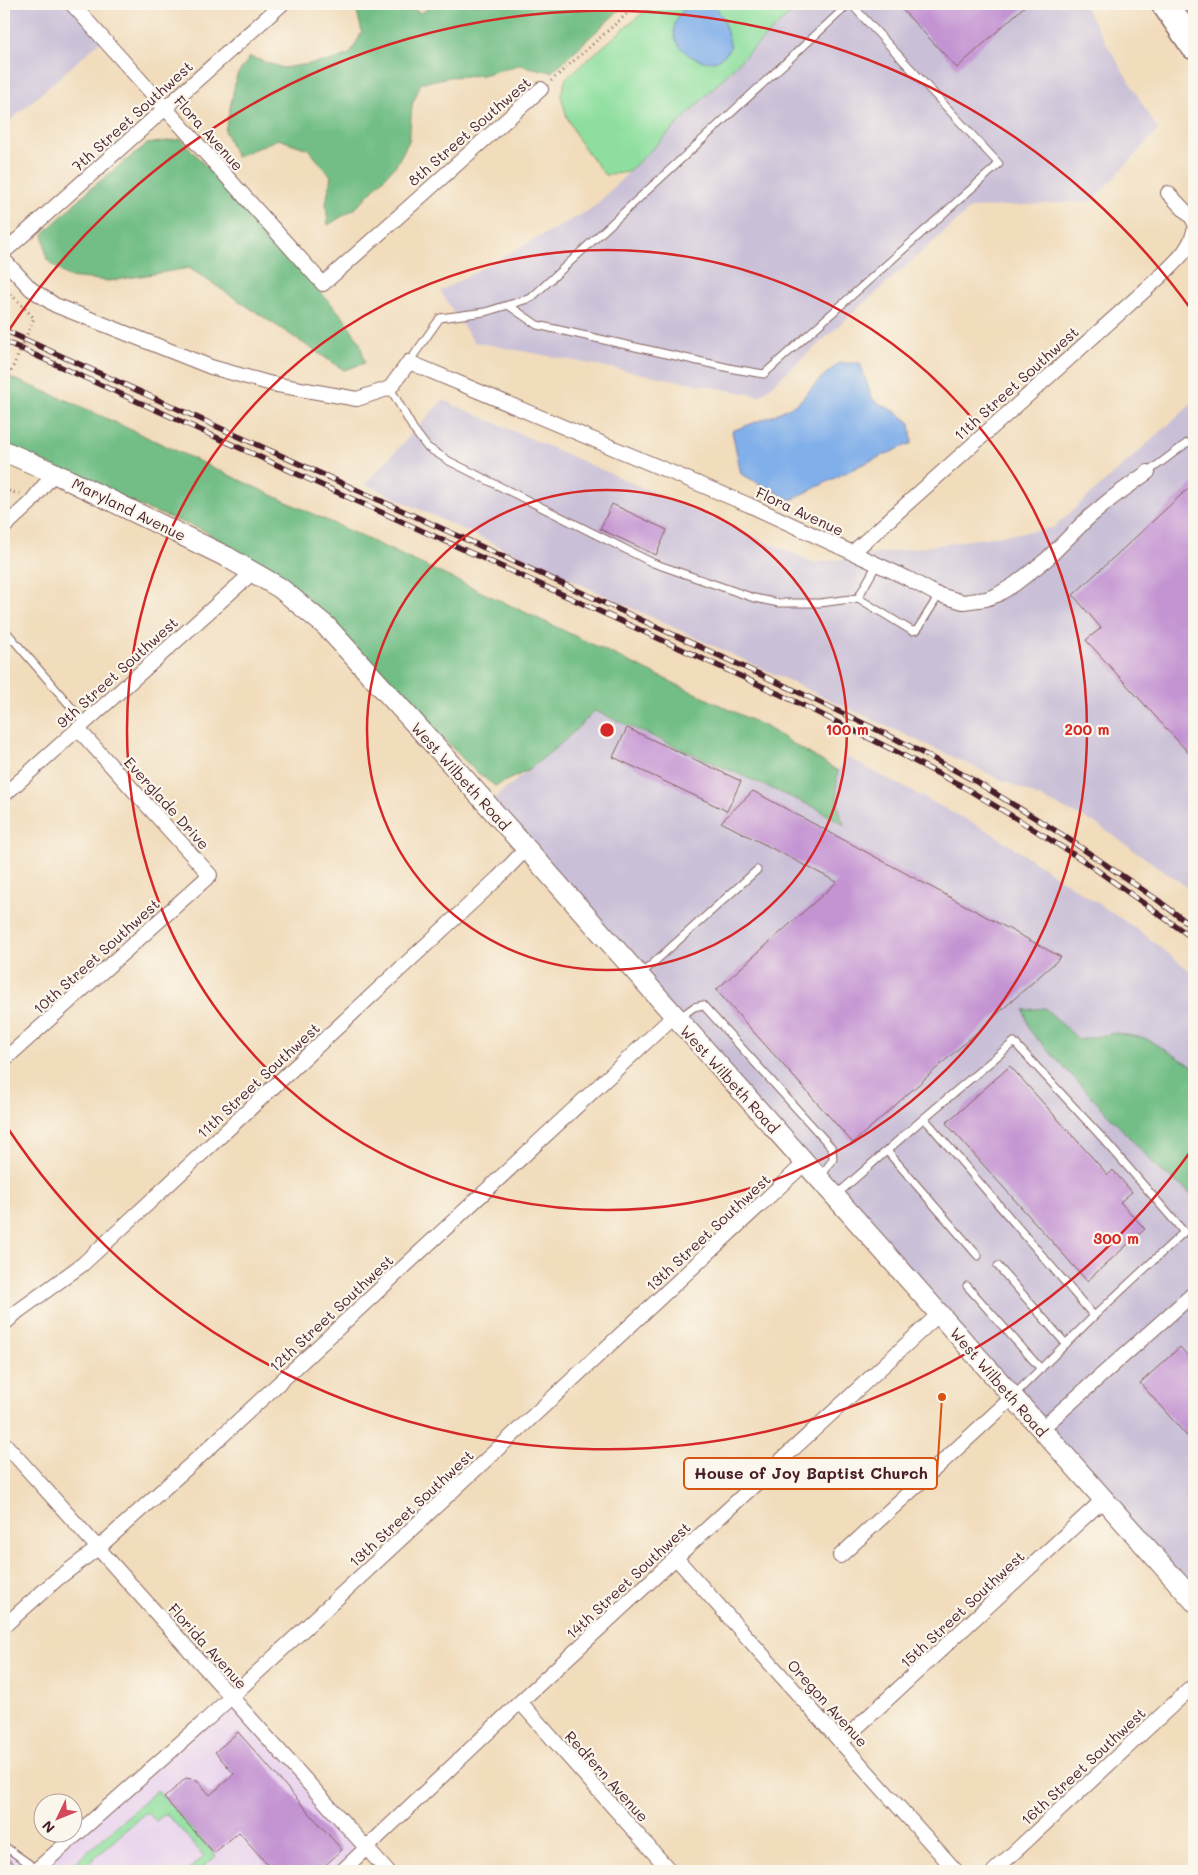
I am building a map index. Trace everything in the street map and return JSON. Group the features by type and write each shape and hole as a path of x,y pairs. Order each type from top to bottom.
{"highway":[{"path":"1165,4 1194,46"}],"main road":[{"name":"Maryland Avenue","path":"4,451 54,473 227,557 252,572"},
{"name":"West Wilbeth Road","path":"252,572 280,588 326,626 354,655 1194,1601"}],"street":[{"name":"Flora Avenue","path":"72,4 323,284"},
{"name":"7th Street Southwest","path":"4,252 282,4"},
{"name":"8th Street Southwest","path":"323,284 541,89"},
{"path":"1168,193 1194,222"},
{"name":"11th Street Southwest","path":"852,553 1162,275 1180,258 1192,239 1194,231"},
{"path":"4,260 31,289 55,305 211,367 272,384 357,399 390,388 409,362"},
{"name":"Flora Avenue","path":"409,362 749,505 939,595 963,602 997,595 1029,573 1088,518 1148,472"},
{"path":"4,527 30,503 54,473"},
{"name":"9th Street Southwest","path":"4,795 252,572"},
{"name":"Everglade Drive","path":"82,726 210,875 187,896"},
{"name":"11th Street Southwest","path":"4,1324 17,1312 59,1284 83,1264 498,878 526,849"},
{"name":"10th Street Southwest","path":"4,1060 187,896"},
{"name":"12th Street Southwest","path":"4,1626 56,1580 98,1548 244,1416 675,1018"},
{"name":"13th Street Southwest","path":"37,1871 231,1696 805,1163"},
{"path":"1041,1429 1194,1293"},
{"name":"14th Street Southwest","path":"342,1871 520,1702 939,1314"},
{"path":"840,1556 1013,1397"},
{"name":"Florida Avenue","path":"4,1443 387,1871"},
{"name":"15th Street Southwest","path":"841,1742 1104,1499"},
{"name":"Oregon Avenue","path":"676,1558 956,1871"},
{"name":"16th Street Southwest","path":"994,1871 1194,1685"},
{"name":"Redfern Avenue","path":"520,1702 670,1871"}],"lane":[{"path":"409,362 440,318 485,312 508,305 531,298 850,4 999,164 764,374 538,325 508,305"},
{"path":"390,388 414,430 427,447 449,462 653,563 754,598 779,603 820,602 858,598 912,631 916,630 939,595"},
{"path":"1148,472 1187,443 1194,441"},
{"path":"858,598 876,564"},
{"path":"4,629 82,726"},
{"path":"639,976 757,870"},
{"path":"675,1018 694,1007 703,1005 832,1148 834,1159 820,1178"},
{"path":"835,1196 1014,1042 1107,1143 1184,1232 1094,1316 1013,1397"},
{"path":"924,1118 1094,1316"},
{"path":"887,1151 978,1256"},
{"path":"998,1266 1066,1344"},
{"path":"968,1286 1041,1369"},
{"path":"4,1846 37,1871"}],"path":[{"name":"8th Street Southwest","path":"541,89 638,4"},
{"path":"4,288 34,318 4,388"}],"shaded area":[{"path":"4,4 72,4 103,39 4,126"},
{"path":"801,4 1083,4 1158,130 1093,201 971,208 760,396 474,342 440,291 593,208 748,53"},
{"path":"443,400 814,563 1053,528 1194,402 1194,892 1095,823 365,484"},
{"path":"595,711 818,809 843,824 838,808 836,788 838,771 846,757 990,832 1141,932 1194,974 1194,1600 487,804 562,743"},
{"path":"231,1696 367,1849 342,1871 4,1871 4,1846 37,1869 67,1842 82,1842 82,1829"}],"green space":[{"path":"355,4 403,4 421,13 435,4 626,4 552,72 519,65 482,75 450,77 421,83 412,105 409,141 396,165 356,208 328,225 326,204 331,176 308,149 278,139 236,157 225,131 237,75 250,57 283,68 329,61 350,54 362,32"},
{"path":"653,4 801,4 748,53 628,172 605,175 579,141 567,117 561,96 566,78"},
{"path":"181,139 345,319 360,343 365,363 344,370 189,268 110,281 68,277 47,260 43,234 90,189 147,144"},
{"path":"4,375 71,402 516,608 764,726 838,771 837,798 844,825 818,809 595,711 562,743 527,771 495,786 473,769 391,685 267,571 203,530 142,507 4,444"},
{"path":"1045,1008 1079,1040 1115,1033 1145,1038 1194,1067 1194,1196 1160,1170 1030,1031 1024,1010"},
{"path":"157,1790 216,1856 199,1871 188,1871 204,1856 166,1813 156,1821 146,1812 80,1871 66,1871"}],"water":[{"path":"690,4 714,4 723,18 731,47 721,58 706,62 698,60 684,51 679,44 675,37 675,22 681,12"},
{"path":"839,363 860,363 873,400 896,412 910,423 912,443 861,465 791,500 741,474 732,431 772,416 798,403 820,379"}],"building":[{"path":"897,4 1027,4 957,68"},
{"path":"1194,483 1194,759 1086,640 1101,628 1073,595"},
{"path":"612,504 667,530 656,555 600,529"},
{"path":"627,728 741,781 727,811 613,757"},
{"path":"753,791 1061,957 853,1143 716,990 837,882 721,822"},
{"path":"1010,1066 1108,1175 1113,1170 1132,1192 1120,1202 1145,1229 1087,1281 946,1123"},
{"path":"1180,1347 1194,1363 1194,1444 1140,1383"},
{"path":"238,1732 342,1850 319,1871 273,1871 239,1832 214,1853 164,1798 186,1778 197,1780 210,1795 234,1774 215,1752"},
{"path":"4,1855 16,1866 11,1871 4,1871"}],"railway":[{"path":"4,330 465,539 794,690 896,739 975,781 1061,834 1159,901 1194,928"},
{"path":"4,341 588,606 790,699 891,749 962,786 1022,822 1084,861 1194,939"}],"place":[{"name":"House of Joy Baptist Church","path":"942,1397"}]}
